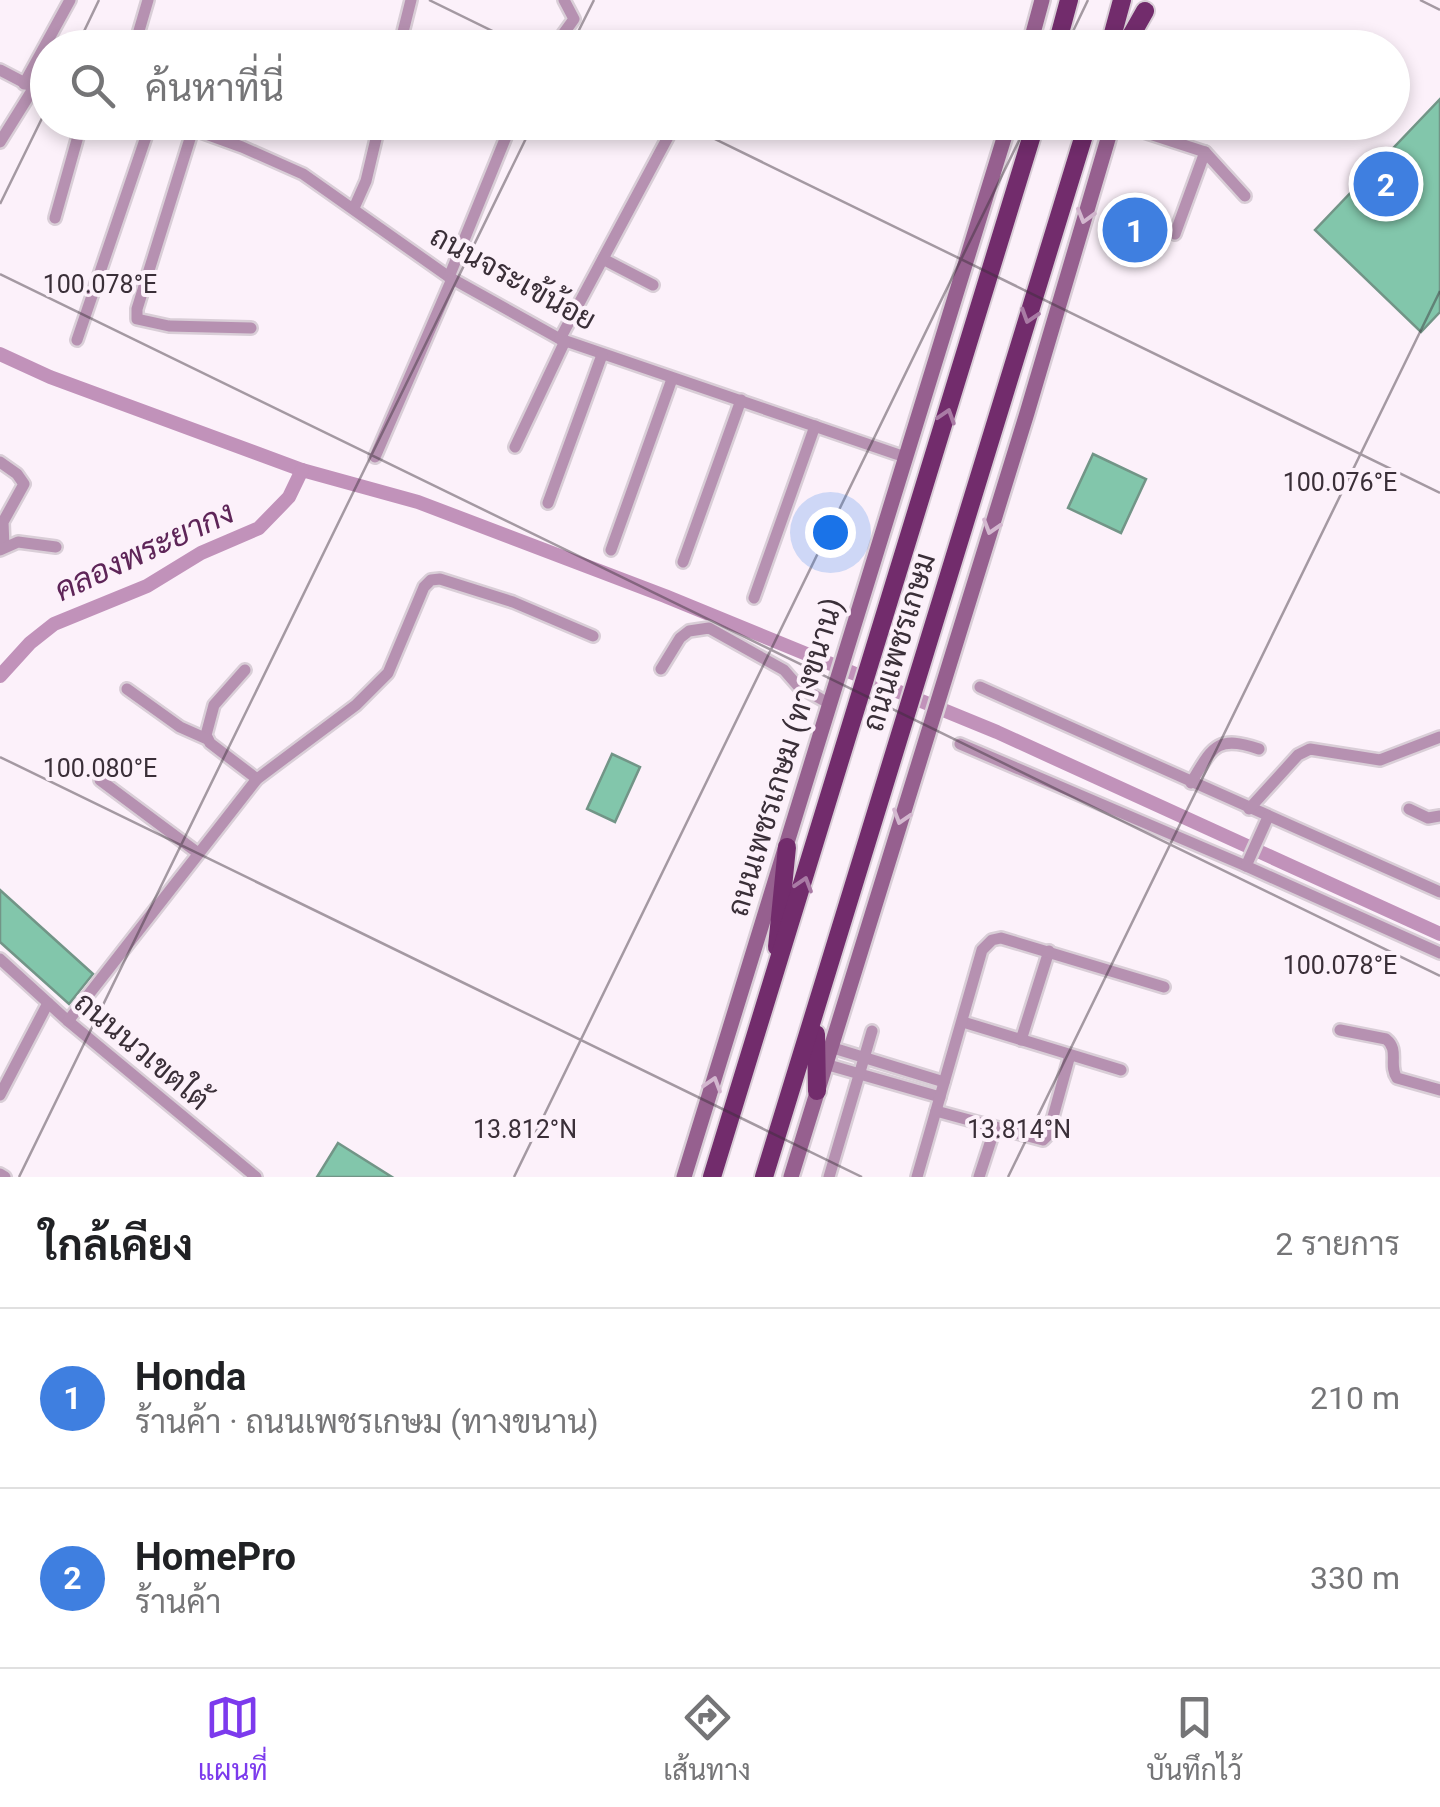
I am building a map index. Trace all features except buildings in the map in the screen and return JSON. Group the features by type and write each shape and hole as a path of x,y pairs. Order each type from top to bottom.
{"highway":[{"path":"1061,30 1069,0"},
{"path":"1114,30 1122,0"},
{"path":"1133,30 1146,5"},
{"name":"ถนนเพชรเกษม","path":"712,1177 1030,140"},
{"name":"ถนนเพชรเกษม","path":"764,1177 1082,140"},
{"path":"777,972 787,847"},
{"path":"817,1092 818,1003"}],"main road":[{"path":"1034,30 1042,0"},
{"path":"1140,30 1146,5"},
{"name":"ถนนเพชรเกษม (ทางขนาน)","path":"684,1177 1003,140"},
{"path":"790,1177 949,669 1108,140"}],"street":[{"path":"56,30 70,0"},
{"path":"139,30 148,0"},
{"path":"404,30 411,0"},
{"path":"564,0 574,19 566,30"},
{"path":"0,70 28,87"},
{"path":"0,142 30,83"},
{"path":"55,218 77,140"},
{"path":"78,340 145,140"},
{"path":"190,140 137,319 169,326 251,328"},
{"name":"ถนนจระเข้น้อย","path":"220,140 302,174 450,278 562,340 906,457"},
{"path":"354,208 366,181 376,140"},
{"path":"375,457 505,140"},
{"path":"515,447 562,340 666,140"},
{"path":"1169,140 1206,152 1246,196"},
{"path":"1175,234 1206,152"},
{"path":"602,259 653,285"},
{"path":"548,503 602,355"},
{"path":"610,550 672,379"},
{"path":"683,562 741,400"},
{"path":"754,598 814,426"},
{"path":"0,462 24,484 3,522 2,549 27,542 56,547"},
{"path":"68,1020 257,779 356,705 388,673 430,580 512,602 593,636"},
{"path":"662,669 680,638 709,628 784,670 798,686 831,701"},
{"path":"206,739 214,706 244,670"},
{"path":"980,687 1248,808 1265,823 1440,892"},
{"path":"127,689 180,727 206,739 257,779"},
{"path":"1248,808 1298,756 1310,749 1380,760 1440,737"},
{"path":"1190,783 1222,742 1259,748"},
{"path":"960,744 1248,861 1440,953"},
{"path":"100,780 198,854"},
{"path":"1409,809 1428,818 1440,816"},
{"path":"1248,861 1265,823"},
{"path":"917,1177 982,950 992,940 1001,938 1049,951 1164,987"},
{"path":"1021,1040 1049,951"},
{"name":"ถนนนวเขตใต้","path":"0,959 256,1177"},
{"path":"0,1095 48,1003"},
{"path":"963,1022 1121,1070"},
{"path":"829,1177 872,1030"},
{"path":"1340,1030 1386,1038 1394,1050 1394,1073 1398,1078 1440,1090"},
{"path":"936,1111 1039,1141 1046,1138 1070,1055"},
{"path":"828,1056 864,1058 944,1082"},
{"path":"828,1056 860,1074 940,1097"},
{"path":"980,1177 995,1128"}],"waterway":[{"path":"0,354 50,377 302,470 418,502 665,596 997,732 1440,934"},
{"name":"คลองพระยากง","path":"0,676 54,624 147,586 201,553 259,528 289,497 302,470"}],"place":[{"name":"HomePro","path":"1386,184"},
{"name":"Honda","path":"1135,230"}]}
